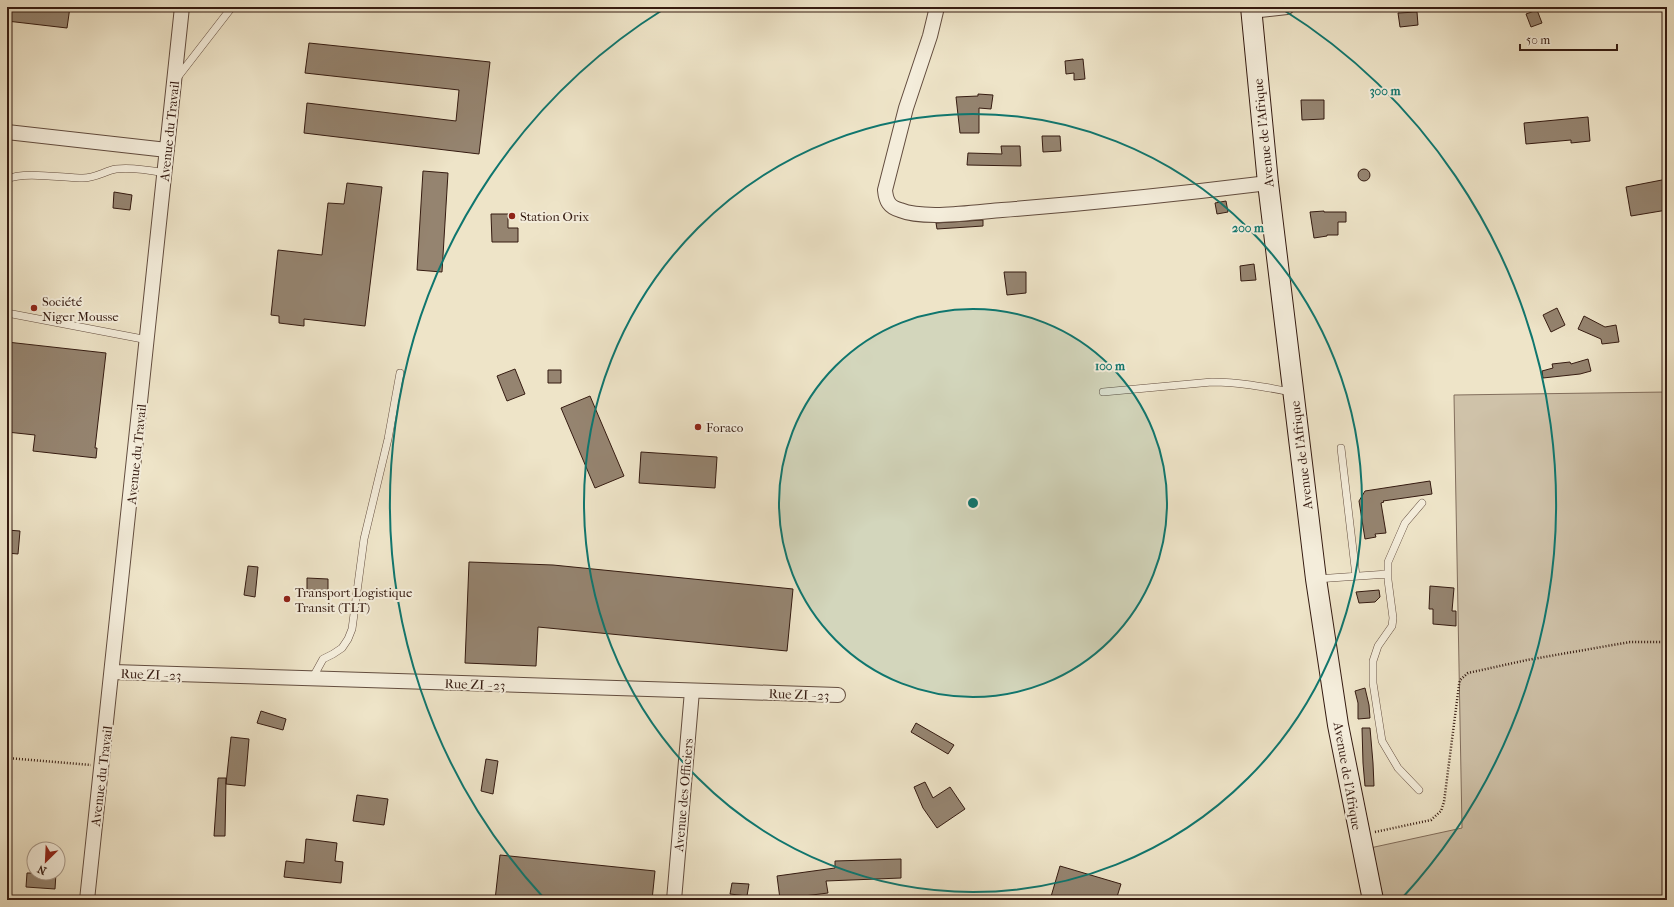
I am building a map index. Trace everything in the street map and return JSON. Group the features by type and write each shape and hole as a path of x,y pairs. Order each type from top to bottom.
{"main road":[{"name":"Avenue de l'Afrique","path":"1251,9 1268,183 1316,578 1338,725 1359,837 1373,900"}],"street":[{"name":"Avenue du Travail","path":"87,900 101,765 108,720 182,7"},
{"path":"937,7 930,36 906,108 885,190 886,200 891,206 901,211 918,214 955,214 1148,197 1268,183"},
{"path":"1251,9 1287,7"},
{"path":"7,132 167,150"},
{"name":"Rue ZI - 23","path":"113,672 838,695"},
{"name":"Avenue des Officiers","path":"674,900 692,691"}],"lane":[{"path":"174,83 232,7"},
{"path":"7,179 20,176 94,177 116,169 138,169 165,173"},
{"path":"7,313 148,340"},
{"path":"312,679 323,659 342,648 352,629 364,539 388,439 400,373"},
{"path":"1103,392 1212,382 1230,382 1251,384 1293,393"},
{"path":"1341,448 1356,576"},
{"path":"1419,790 1398,768 1382,741 1373,683 1372,661 1378,646 1392,626 1393,618 1388,562 1405,523 1422,504"},
{"path":"1316,578 1388,574"}],"path":[{"path":"1359,837 1432,820 1441,811 1444,802 1459,685 1463,676 1468,673 1534,658 1630,642 1667,642"},
{"path":"7,758 101,765"}],"shaded area":[{"path":"1667,392 1667,900 1384,900 1370,848 1462,828 1454,395"}],"building":[{"path":"7,7 70,7 67,28 7,21"},
{"path":"1537,10 1542,23 1531,27 1526,14"},
{"path":"1417,12 1418,25 1400,27 1398,13"},
{"path":"309,43 490,62 479,154 304,133 307,103 456,121 459,90 305,73"},
{"path":"1083,59 1085,79 1074,80 1074,73 1066,74 1065,61"},
{"path":"978,94 993,95 991,109 979,108 979,133 960,133 956,97 978,96"},
{"path":"1301,100 1324,100 1324,119 1302,120"},
{"path":"1588,117 1590,141 1571,143 1571,140 1526,144 1524,123"},
{"path":"1042,136 1060,136 1061,151 1043,152"},
{"path":"1001,146 1020,146 1021,166 967,165 968,153 1002,154"},
{"path":"1364,169 1368,171 1370,175 1368,179 1364,181 1360,179 1358,175 1360,171"},
{"path":"423,171 448,173 442,272 417,270"},
{"path":"1667,179 1667,210 1631,216 1626,187"},
{"path":"347,183 382,187 365,326 304,319 304,326 279,323 279,316 271,315 278,250 322,255 328,203 344,204"},
{"path":"114,192 132,195 130,210 113,208"},
{"path":"1226,201 1228,212 1217,214 1215,203"},
{"path":"1310,212 1346,212 1346,222 1338,222 1338,235 1327,235 1314,238"},
{"path":"491,214 508,214 508,228 518,228 518,242 492,242"},
{"path":"983,220 983,226 937,229 936,223"},
{"path":"1254,264 1256,280 1241,281 1240,266"},
{"path":"1004,272 1026,272 1026,293 1007,295"},
{"path":"1557,308 1565,325 1551,332 1543,315"},
{"path":"1584,316 1605,327 1616,325 1619,342 1602,344 1601,339 1578,329"},
{"path":"7,342 106,353 95,448 97,448 96,458 33,451 35,435 7,432"},
{"path":"1588,359 1591,371 1580,374 1543,378 1542,371 1553,368 1552,364 1570,362 1571,364"},
{"path":"515,369 525,394 507,401 497,376"},
{"path":"548,370 561,370 561,383 548,383"},
{"path":"590,396 624,476 595,488 561,408"},
{"path":"641,452 717,457 715,488 639,483"},
{"path":"1430,481 1432,494 1383,501 1384,502 1381,503 1386,533 1375,534 1376,537 1365,539 1359,501 1365,491"},
{"path":"7,530 20,531 18,554 7,553"},
{"path":"469,562 553,565 793,589 787,651 538,627 536,666 465,663"},
{"path":"248,566 258,567 255,597 244,595"},
{"path":"307,578 328,579 328,590 307,590"},
{"path":"1430,586 1454,588 1452,611 1456,611 1456,626 1433,624 1433,609 1429,609"},
{"path":"1379,590 1380,597 1375,602 1359,603 1356,592"},
{"path":"1365,688 1370,718 1358,719 1358,703 1355,691"},
{"path":"261,711 286,719 283,730 257,723"},
{"path":"916,723 954,745 948,754 911,732"},
{"path":"1362,728 1370,728 1374,786 1365,786"},
{"path":"231,737 249,739 245,786 226,784"},
{"path":"486,759 498,761 493,794 481,791"},
{"path":"218,778 226,778 225,836 214,836"},
{"path":"925,782 933,798 950,787 965,809 937,828 923,808 914,787"},
{"path":"357,795 388,799 384,825 353,821"},
{"path":"306,839 337,843 335,861 343,862 341,883 284,877 286,861 304,863"},
{"path":"500,855 655,871 652,900 495,900"},
{"path":"901,859 901,878 826,881 828,893 780,899 777,876 835,868 835,861"},
{"path":"1060,866 1121,884 1116,900 1050,900"},
{"path":"26,881 56,881 55,889 26,887"},
{"path":"732,883 749,884 747,896 730,894"}],"place":[{"name":"Station Orix","path":"512,216"},
{"name":"Société Niger Mousse","path":"34,308"},
{"name":"Foraco","path":"698,427"},
{"name":"Transport Logistique Transit (TLT)","path":"287,599"}]}
